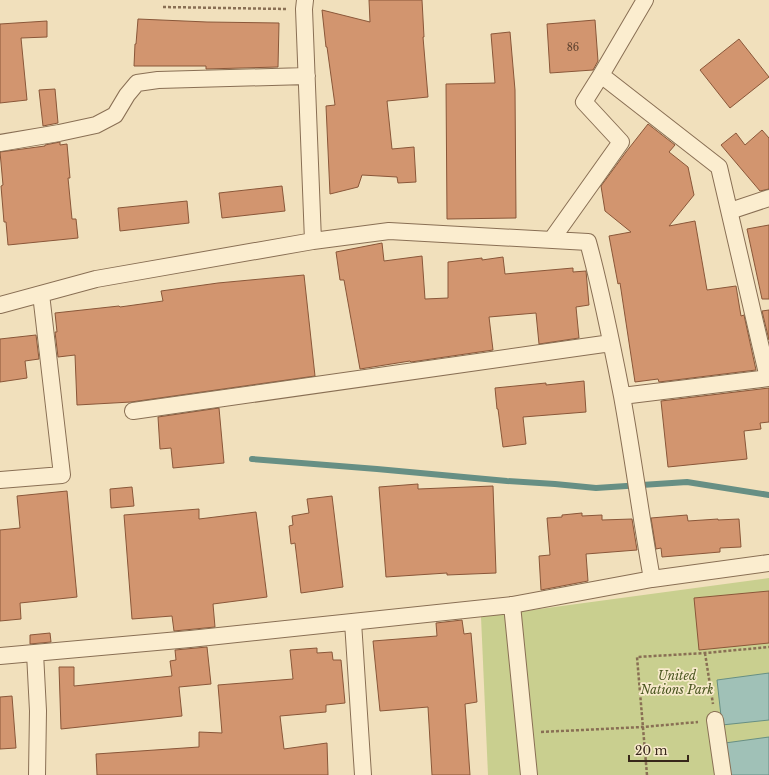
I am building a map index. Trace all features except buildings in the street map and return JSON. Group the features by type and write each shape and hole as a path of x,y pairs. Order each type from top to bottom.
{"street":[{"path":"552,239 621,142 584,102 645,0"},
{"path":"304,5 313,241"},
{"path":"601,75 719,167 769,378 622,396"},
{"path":"0,143 96,125 115,115 137,82 158,80 307,76"},
{"path":"730,211 769,198"},
{"path":"0,304 96,279 313,241 389,231 588,242 598,278 622,396 652,579"},
{"path":"0,480 62,474 42,294"},
{"path":"133,412 611,343"},
{"path":"0,656 190,639 512,605 652,579 769,563"},
{"path":"512,605 529,775"},
{"path":"353,622 363,775"},
{"path":"35,653 38,712 38,775"},
{"path":"715,720 723,775"}],"path":[{"path":"163,6 304,5"},
{"path":"646,775 637,657 769,647"},
{"path":"525,733 643,727 715,720 705,653"}],"green space":[{"name":"United Nations Park","path":"769,578 769,775 488,775 481,617"}],"water":[{"path":"769,673 769,720 722,725 717,680"},
{"path":"769,737 769,775 728,775 725,743"}],"waterway":[{"path":"252,459 596,488 687,482 769,495"}]}
